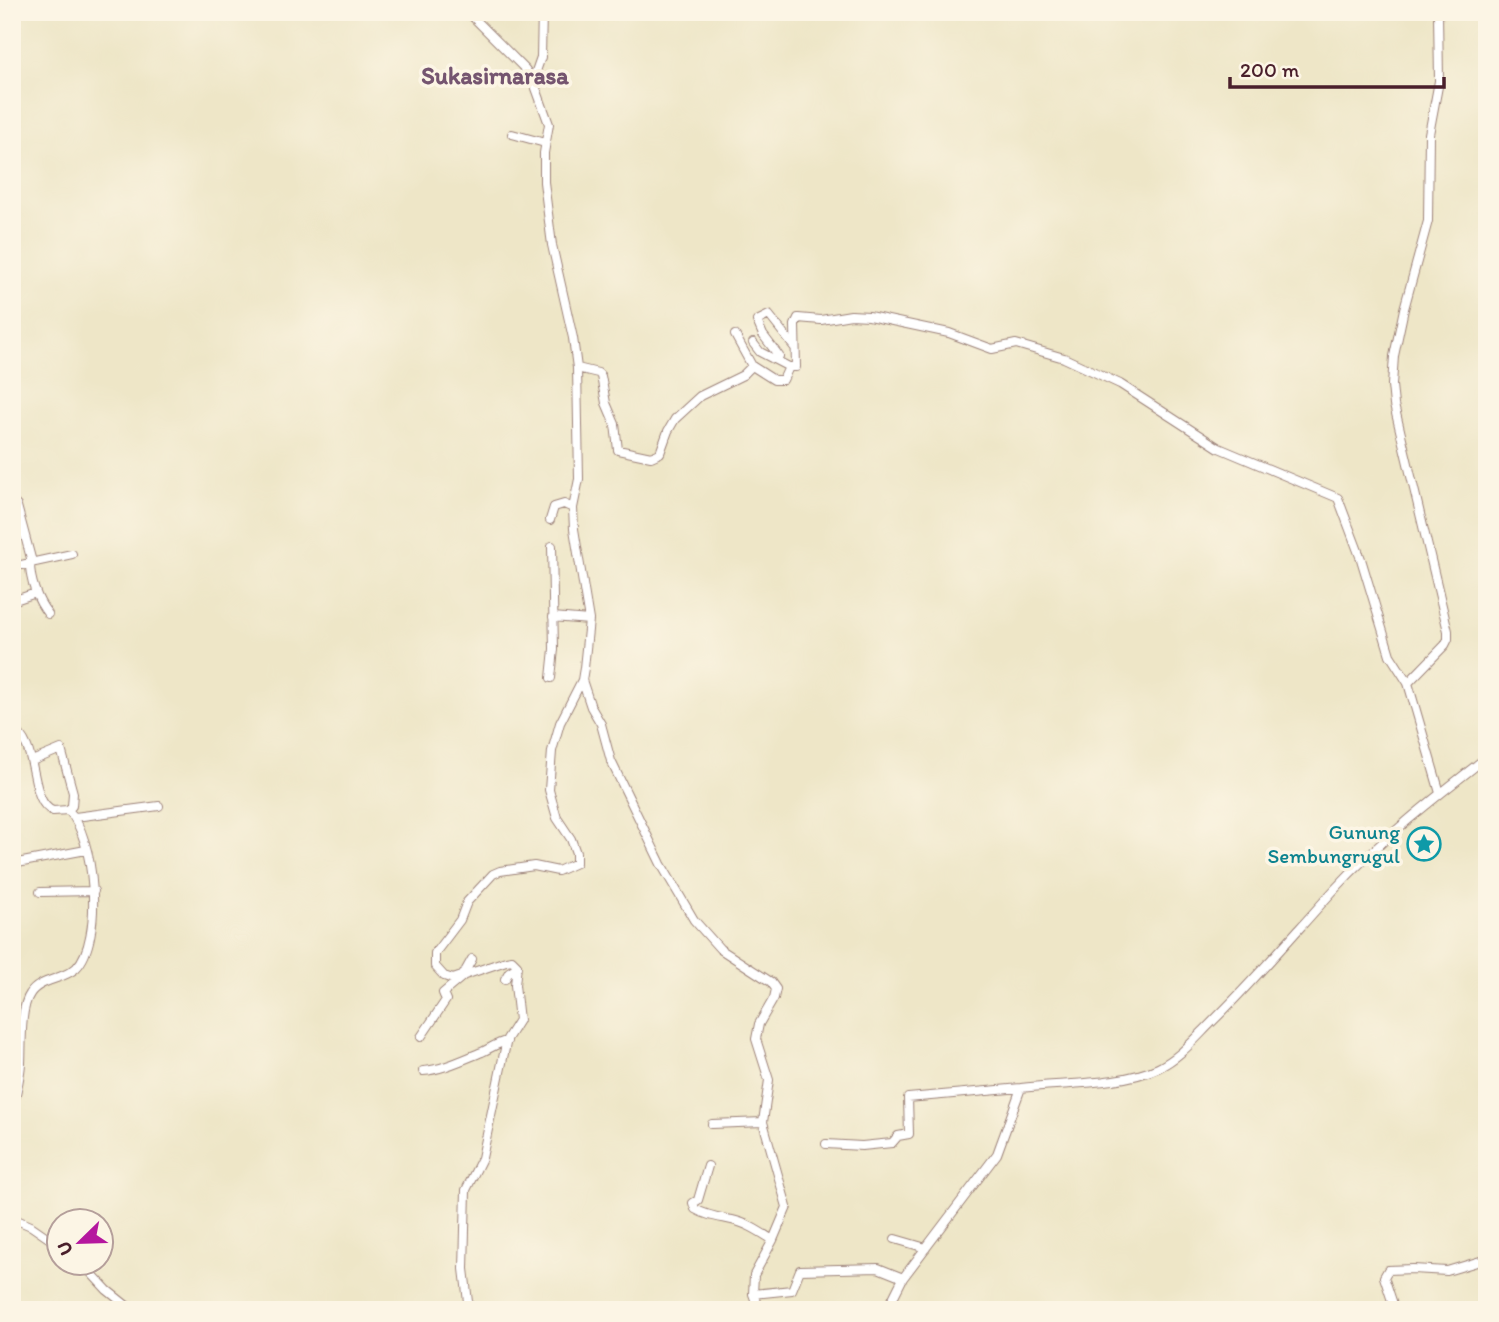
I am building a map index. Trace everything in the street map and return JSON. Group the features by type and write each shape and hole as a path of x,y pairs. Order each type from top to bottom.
{"street":[{"path":"468,12 533,80 549,124 545,144 544,182 552,245 577,368 579,479 573,508 589,620 582,680 560,723 552,751 549,790 555,813 571,839 576,863 558,871 539,866 500,871 470,898 464,906 460,920 437,948 434,959 435,966 444,976 453,979 506,961 512,960 517,967 515,985 519,1016 507,1041 482,1158 466,1190 464,1269 469,1310"},
{"path":"533,80 540,64 542,17 548,12"},
{"path":"1408,683 1445,645 1449,636 1394,405 1392,384 1394,356 1404,309 1428,221 1429,134 1439,81 1438,12"},
{"path":"512,134 545,144"},
{"path":"776,360 779,356 760,329 757,321 760,318 769,315 775,320 796,349"},
{"path":"753,343 760,352 789,367 796,367 797,318 821,320 869,316 949,333 992,349 1016,344 1084,366 1140,396 1219,448 1335,496 1342,505 1361,559 1390,655 1408,683 1440,793"},
{"path":"735,335 752,366 774,380 780,381 786,377 789,367"},
{"path":"577,368 601,376 606,402 615,424 618,450 651,457 660,453 671,425 700,396 743,374 752,366"},
{"path":"12,501 17,506 36,593 48,614"},
{"path":"550,520 554,507 564,504 573,508"},
{"path":"551,678 555,649 552,546"},
{"path":"12,567 72,554"},
{"path":"12,601 36,593"},
{"path":"553,617 589,620"},
{"path":"582,680 591,708 601,724 611,761 661,864 694,920 720,948 774,985 775,993 759,1024 756,1039 769,1080 763,1122 787,1207 754,1275 753,1294 759,1310"},
{"path":"12,729 23,737 47,809 71,813 159,806"},
{"path":"12,1111 18,1089 25,1013 30,993 38,985 67,975 77,967 87,950 94,891 86,850 71,813 73,793 61,749 32,761"},
{"path":"826,1144 862,1146 892,1143 898,1136 909,1134 908,1098 1125,1078 1157,1068 1180,1054 1241,993 1336,888 1440,793 1487,757"},
{"path":"12,864 86,850"},
{"path":"40,892 94,891"},
{"path":"421,1037 446,1000 443,993 462,977 472,959"},
{"path":"505,979 509,972 517,967"},
{"path":"12,1020 21,1051"},
{"path":"424,1071 507,1041"},
{"path":"887,1310 903,1278 997,1154 1021,1088"},
{"path":"712,1124 763,1122"},
{"path":"708,1166 698,1200 693,1203 695,1209 705,1215 752,1227 773,1240"},
{"path":"12,1218 46,1236"},
{"path":"895,1239 926,1248"},
{"path":"1395,1310 1384,1277 1388,1270 1447,1271 1487,1259"},
{"path":"753,1294 792,1290 800,1270 878,1268 903,1278"},
{"path":"94,1276 132,1310"}],"place":[{"name":"Gunung Sembungrugul","path":"1424,844"}],"district":[{"name":"Sukasirnarasa","path":"495,76"}]}
